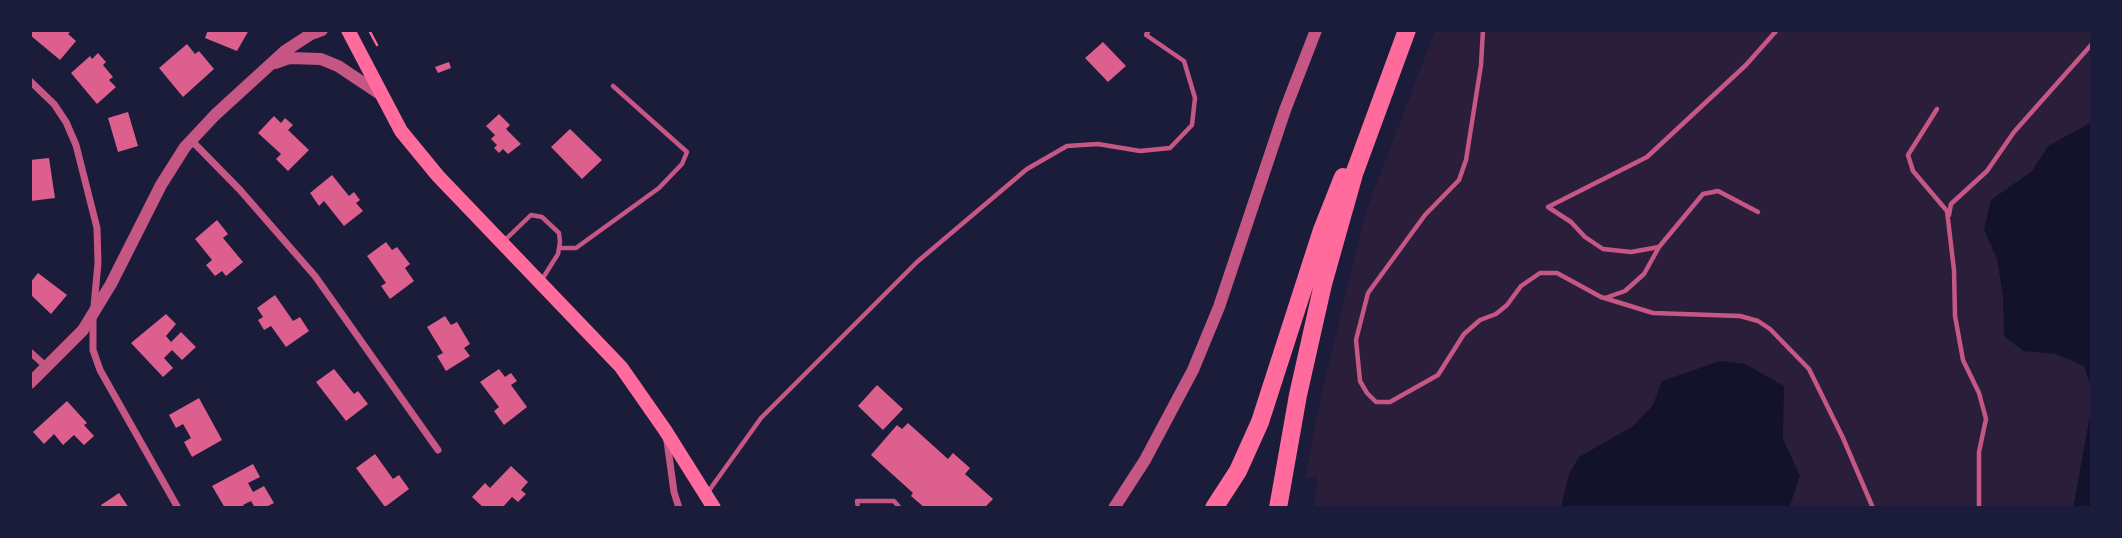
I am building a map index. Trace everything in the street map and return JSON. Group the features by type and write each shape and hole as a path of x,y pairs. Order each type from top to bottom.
{"highway":[{"path":"1214,508 1237,471 1260,422 1322,230 1407,30"},
{"path":"1278,508 1298,395 1323,284 1354,174 1392,67"}],"main road":[{"path":"348,30 401,131 438,176 621,367 714,508"}],"street":[{"path":"30,383 83,330 111,284 161,185 191,141 215,115 274,63 298,30"},
{"path":"285,51 322,30"},
{"path":"1114,508 1145,460 1193,370 1219,307 1285,110 1316,30"},
{"path":"274,63 289,58 321,59 338,66 380,93"},
{"path":"30,81 54,104 66,122 90,192 97,228 98,263 93,313 93,350 100,370 178,508"},
{"path":"191,141 240,190 315,276 438,450"},
{"path":"30,352 47,368"},
{"path":"665,430 679,508"}],"lane":[{"path":"706,495 761,418 917,262 1027,169 1066,146 1098,144 1140,151 1170,148 1192,125 1195,98 1184,61 1146,35 1149,30"},
{"path":"1483,30 1481,65 1466,160 1459,180 1425,215 1368,293 1356,341 1360,382 1367,393 1376,402 1390,402 1438,375 1464,334 1480,320 1496,314 1507,305 1521,286 1540,273 1557,273 1604,298 1653,313 1740,316 1758,321 1770,329 1782,338 1809,369 1873,508"},
{"path":"1659,247 1631,252 1603,249 1548,207 1647,157 1746,65 1777,30"},
{"path":"1948,219 1951,204 1987,170 2014,132 2092,44"},
{"path":"559,248 576,248 659,188 681,164 687,152 613,86"},
{"path":"1937,109 1908,155 1913,171 1947,211 1954,270 1955,316 1963,360 1979,393 1986,419 1979,452 1979,508"},
{"path":"1604,298 1625,291 1644,274 1659,247 1703,194 1717,191 1758,212"},
{"path":"502,243 531,215 542,217 559,233 559,248 540,282"},
{"path":"858,508 857,501 894,501 900,508"}],"path":[{"path":"369,30 377,45"}],"shaded area":[{"path":"1435,30 2092,30 2092,478 2083,508 1741,508 1569,474 1561,508 1314,508 1318,477 1305,478 1320,401 1366,212"},
{"path":"2092,122 2092,390 2084,366 2056,354 2023,351 2004,336 2003,296 1997,259 1984,230 1991,200 2032,171 2048,146"},
{"path":"1720,361 1745,364 1784,386 1783,439 1800,476 1789,508 1561,508 1569,474 1579,457 1633,426 1653,405 1662,381"},
{"path":"2092,405 2092,508 2073,508"}],"building":[{"path":"34,30 67,30 76,41 60,60 30,35"},
{"path":"208,30 249,30 237,51 205,38"},
{"path":"1103,42 1126,66 1108,82 1085,58"},
{"path":"187,44 195,54 199,51 214,69 183,97 159,68"},
{"path":"98,53 106,62 103,65 113,77 109,80 116,87 97,104 71,73 90,56 92,59"},
{"path":"449,62 451,68 438,73 435,67"},
{"path":"128,112 138,146 118,152 108,118"},
{"path":"499,114 510,125 506,129 521,144 508,154 503,149 499,153 494,148 497,145 491,139 495,135 486,126"},
{"path":"274,116 281,123 285,118 293,125 288,130 309,150 288,171 276,159 281,154 258,133"},
{"path":"570,129 602,160 582,179 551,147"},
{"path":"49,158 55,198 31,201 30,160"},
{"path":"332,175 349,196 354,192 360,200 356,203 363,211 344,226 324,201 319,206 310,193"},
{"path":"217,220 228,234 223,238 243,262 226,276 222,271 215,276 206,265 212,260 195,239"},
{"path":"386,242 392,250 397,247 410,264 405,268 414,281 390,299 381,286 386,283 367,256"},
{"path":"38,273 67,295 51,314 30,294 30,283"},
{"path":"275,295 293,321 300,317 309,331 286,347 271,326 264,330 258,320 263,317 257,308"},
{"path":"166,314 176,324 166,336 171,342 181,332 196,347 182,360 172,350 164,358 173,368 163,377 131,343"},
{"path":"445,316 451,325 457,322 470,344 464,348 470,356 446,371 437,356 443,353 427,327"},
{"path":"334,369 354,394 358,391 368,404 346,421 316,382"},
{"path":"499,369 505,377 511,373 517,381 511,385 527,407 504,425 494,411 499,407 480,382"},
{"path":"877,385 903,409 883,430 858,406"},
{"path":"199,398 222,440 192,457 184,442 191,438 183,424 176,428 169,415"},
{"path":"67,401 87,423 84,425 94,436 84,445 74,435 63,445 54,434 44,444 33,432"},
{"path":"908,423 948,459 953,453 970,468 965,474 993,499 984,508 925,508 911,496 913,493 871,455 897,425 902,429"},
{"path":"375,454 393,479 399,475 409,489 385,507 356,468"},
{"path":"253,464 260,477 248,483 253,492 264,486 274,503 264,508 255,508 251,501 243,505 245,508 225,508 212,486"},
{"path":"511,466 528,482 521,490 526,494 518,502 512,497 502,508 484,508 472,497 485,483 490,488"},
{"path":"119,493 129,508 103,508 101,505"}]}
